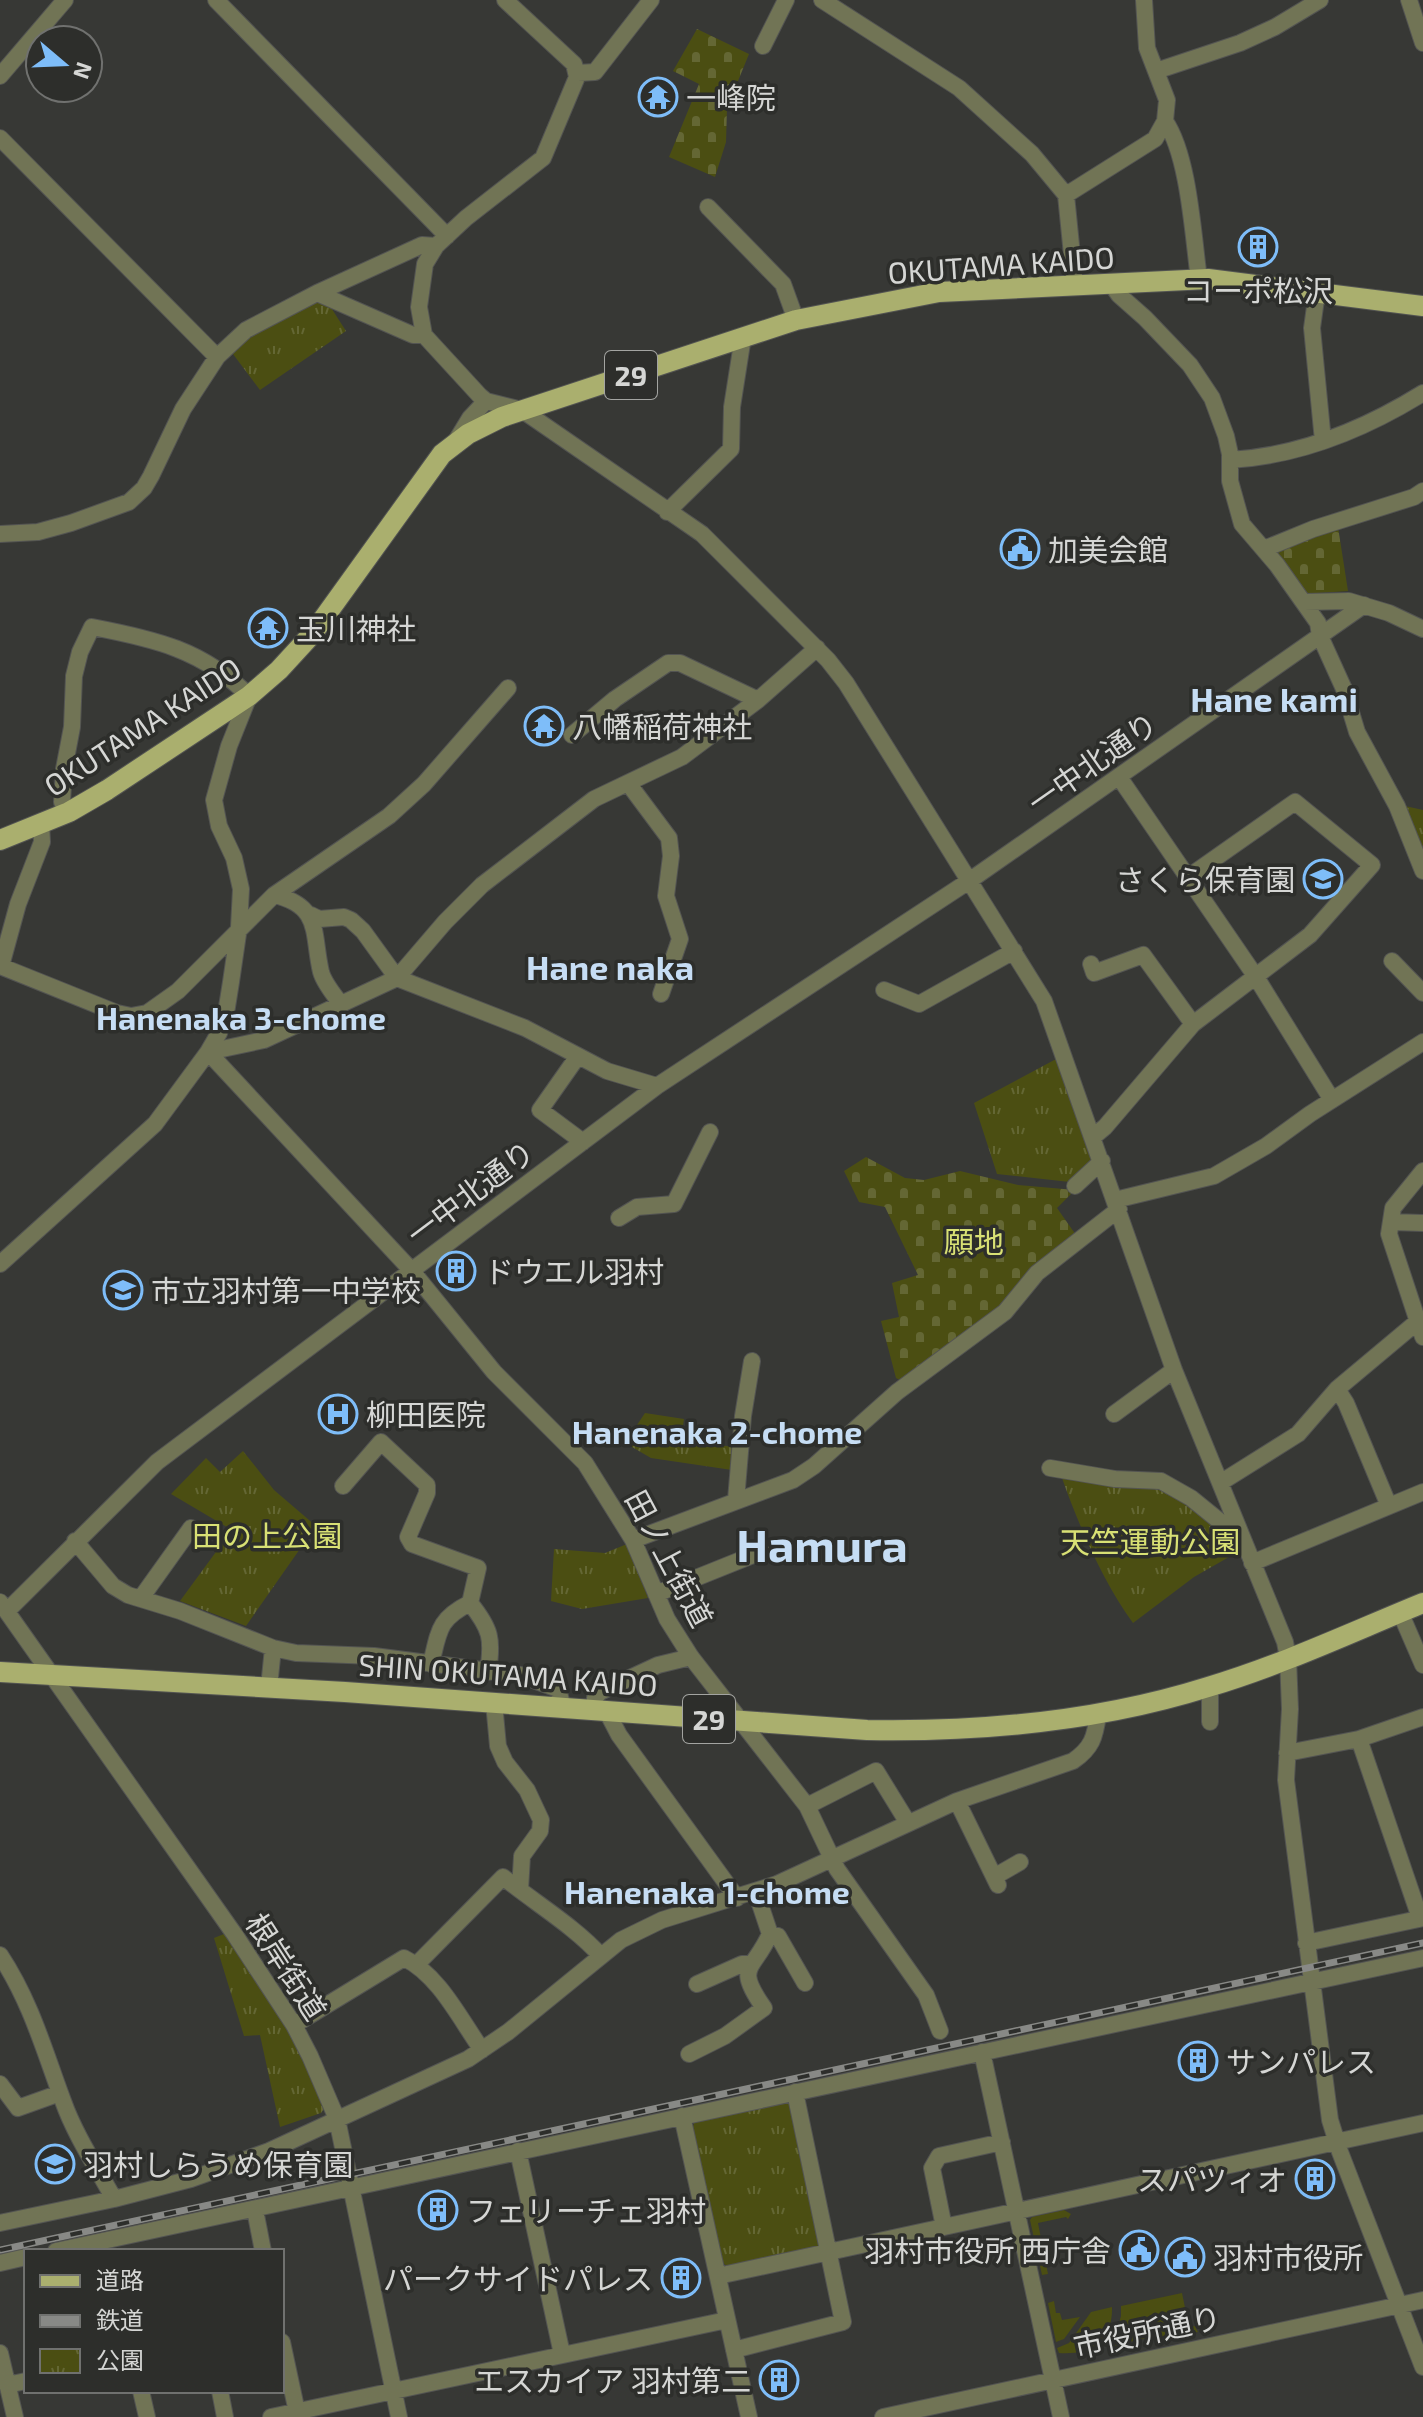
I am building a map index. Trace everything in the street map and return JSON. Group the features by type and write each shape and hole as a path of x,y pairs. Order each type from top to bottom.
{"main road":[{"name":"OKUTAMA KAIDO","path":"0,840 69,812 120,782 249,696 279,670 313,633 431,466 455,442 522,410 796,320 939,292 1199,279 1423,306"},
{"name":"SHIN OKUTAMA KAIDO","path":"0,1672 931,1731 991,1728 1098,1715 1210,1687 1423,1603"}],"street":[{"path":"0,76 65,0"},
{"path":"216,0 442,241"},
{"path":"505,0 525,8 574,64 578,73 543,158 466,218 442,241 425,264 419,307 424,335 486,401 522,410 702,534 817,648 846,683 1044,1001 1174,1370 1285,1642 1290,1709 1286,1780 1289,1814 1330,2120 1423,2367"},
{"path":"578,73 595,72 651,0"},
{"path":"763,46 786,0"},
{"path":"822,0 959,88 1032,154 1066,195 1075,285"},
{"path":"1066,195 1155,139 1165,121 1167,100 1147,48 1144,0"},
{"path":"1156,71 1240,43 1275,27 1320,0"},
{"path":"1409,0 1423,43"},
{"path":"1165,121 1172,131 1185,180 1199,279"},
{"path":"0,138 217,357"},
{"path":"708,207 783,284 796,320"},
{"path":"0,534 38,532 129,502 144,488 183,409 217,357 246,330 317,293 422,245 442,241"},
{"path":"1112,285 1178,351 1207,388 1224,426 1231,487 1242,524 1318,623 1320,636 1344,689 1357,732 1397,806 1423,871"},
{"path":"1317,292 1312,328 1323,441"},
{"path":"317,293 413,335 424,335"},
{"path":"667,512 731,449 732,407 743,337"},
{"path":"1230,460 1261,457 1323,441 1369,424 1423,393"},
{"path":"455,442 470,418 486,401"},
{"path":"1264,549 1313,529 1414,497 1423,491"},
{"path":"1304,602 1349,601 1423,629"},
{"name":"一中北通り","path":"3,1606 157,1462 657,1086 969,881 1364,605"},
{"path":"0,1264 155,1124 208,1052 226,1013 239,927 241,889 238,872 219,826 214,800 229,746 249,696 216,667 194,655 174,647 92,627 80,652 74,676 72,727 62,802 69,812"},
{"path":"208,1052 264,1040 397,978 482,885 594,799 682,757 758,700 817,648"},
{"path":"572,735 615,699 668,663 680,663 758,700"},
{"path":"41,824 42,842 18,904 1,966 89,1004 131,1016 155,1009 178,991 274,895 389,816 424,784 508,688"},
{"path":"1119,777 1256,977 1332,1100"},
{"path":"628,783 669,838 671,856 666,896 680,939 661,994"},
{"path":"1093,1137 1193,1024 1310,935 1372,865 1295,802 1187,878"},
{"path":"274,895 298,904 319,919 344,917 351,920 363,931 397,978 525,1028 607,1071 657,1086"},
{"path":"311,915 321,975 341,1004"},
{"path":"884,990 919,1004 1014,951"},
{"path":"1091,964 1094,973 1143,955 1193,1024"},
{"path":"1392,961 1423,993"},
{"path":"633,1540 793,1480 814,1466 897,1392 1005,1312 1037,1273 1117,1204 1214,1176 1266,1146 1423,1042"},
{"name":"田ノ上街道","path":"208,1052 412,1271 494,1372 585,1463 633,1540 667,1619 691,1657 807,1806 861,1905 926,1995 940,2031"},
{"path":"578,1056 540,1110 583,1142"},
{"path":"619,1218 637,1207 674,1204 710,1132"},
{"path":"1075,1186 1102,1161"},
{"path":"1220,1483 1298,1434 1337,1389 1420,1330 1389,1234 1393,1208 1423,1171"},
{"path":"1391,1222 1423,1223"},
{"path":"736,1500 743,1416 752,1361"},
{"path":"1114,1414 1174,1370"},
{"path":"1337,1389 1346,1403 1389,1506"},
{"path":"343,1486 381,1442 427,1485 427,1493 408,1537 412,1544 478,1568 470,1603 451,1613 439,1631 431,1664"},
{"path":"1050,1468 1115,1479 1161,1481 1191,1498 1223,1524 1237,1525"},
{"path":"1252,1563 1423,1492"},
{"path":"141,1598 191,1528"},
{"path":"75,1541 113,1586 128,1595 273,1648 296,1653 374,1656 520,1675 558,1689 563,1708"},
{"path":"656,1594 763,1551"},
{"path":"470,1603 487,1624 492,1646 488,1672"},
{"name":"根岸街道","path":"3,1606 235,1935 294,2025 337,2119 399,2417"},
{"path":"1400,1612 1423,1665"},
{"path":"269,1687 273,1648"},
{"path":"691,1657 658,1665 600,1692 595,1698 600,1710 737,1898"},
{"path":"1210,1687 1210,1722"},
{"path":"494,1703 498,1746 505,1762 527,1790 541,1820 540,1831 522,1856 520,1890"},
{"path":"0,2223 114,2199 232,2165 427,2078 482,2050 508,2032 621,1940 662,1920 756,1892 957,1801 1073,1761 1085,1753 1092,1743 1098,1715"},
{"path":"1287,1753 1359,1739 1423,1717"},
{"path":"1306,1943 1421,1918 1359,1739"},
{"path":"807,1806 876,1771 908,1823"},
{"path":"957,1801 996,1881 1020,1862"},
{"path":"417,1964 503,1877 585,1938 601,1956"},
{"path":"756,1892 770,1934"},
{"path":"689,2054 725,2036 764,2008 749,1987 748,1973 770,1934"},
{"path":"770,1934 778,1936 805,1983"},
{"path":"0,1955 25,1997 63,2104 114,2199"},
{"path":"294,2025 404,1958 417,1964 440,1990 482,2050"},
{"path":"74,2249 111,2245 518,2151 1423,1958"},
{"path":"697,1984 742,1964 751,1964"},
{"path":"982,2052 1061,2417"},
{"path":"0,2084 18,2108 60,2093"},
{"path":"734,2350 843,2322 795,2092"},
{"path":"682,2116 749,2417"},
{"path":"718,2276 1336,2142 1421,2120"},
{"path":"944,2227 932,2168 939,2156 1002,2142"},
{"path":"518,2151 562,2354"},
{"path":"255,2210 263,2249"},
{"path":"0,2263 24,2257"},
{"name":"市役所通り","path":"883,2417 1423,2300"},
{"path":"271,2417 727,2320"},
{"path":"284,2351 297,2412"},
{"path":"0,2353 15,2417"},
{"path":"7,2385 24,2381"},
{"path":"141,2393 147,2417"},
{"path":"220,2393 225,2417"}],"green space":[{"path":"697,29 749,54 727,108 726,142 715,177 669,157 699,84 673,71"},
{"path":"317,298 328,303 346,331 260,390 230,350 252,331"},
{"path":"1338,527 1348,591 1302,594 1270,547"},
{"path":"1405,806 1423,810 1423,851"},
{"path":"1058,1058 1094,1159 1070,1182 997,1174 974,1103"},
{"name":"願地","path":"866,1157 905,1178 924,1180 960,1171 1018,1185 1075,1190 1057,1208 1076,1235 1003,1311 902,1381 896,1378 881,1321 899,1317 892,1283 918,1275 885,1207 859,1202 844,1171"},
{"path":"645,1413 684,1419 681,1440 734,1447 732,1470 651,1458 625,1443"},
{"name":"田の上公園","path":"243,1451 274,1490 316,1526 246,1626 180,1601 232,1530 171,1494 206,1458 220,1472"},
{"name":"天竺運動公園","path":"1062,1478 1115,1479 1173,1491 1229,1533 1236,1553 1194,1577 1133,1623 1093,1553"},
{"path":"627,1544 648,1598 582,1609 551,1601 554,1549 605,1553"},
{"path":"229,1932 289,2028 328,2103 321,2113 280,2127 260,2035 244,2036 214,1938"},
{"path":"786,2100 793,2103 822,2245 727,2266 720,2261 693,2127 695,2120"},
{"path":"1064,2210 1071,2214 1068,2219 1038,2223 1048,2274 1042,2275 1030,2220"},
{"path":"1182,2293 1189,2327 1195,2326 1198,2332 1176,2337 1156,2336 1111,2350 1121,2306"},
{"path":"1054,2301 1056,2313 1060,2313 1062,2320 1080,2317 1064,2339 1056,2342 1048,2303"},
{"path":"1112,2307 1108,2329 1098,2344 1080,2352 1059,2353 1057,2348 1069,2343 1091,2312"}],"railway":[{"path":"0,2250 1423,1943"}],"place":[{"name":"一峰院","path":"658,97"},
{"name":"コーポ松沢","path":"1258,247"},
{"name":"加美会館","path":"1020,549"},
{"name":"玉川神社","path":"268,628"},
{"name":"八幡稲荷神社","path":"544,726"},
{"name":"さくら保育園","path":"1323,879"},
{"name":"ドウエル羽村","path":"456,1271"},
{"name":"市立羽村第一中学校","path":"123,1290"},
{"name":"柳田医院","path":"338,1414"},
{"name":"サンパレス","path":"1198,2061"},
{"name":"羽村しらうめ保育園","path":"55,2164"},
{"name":"スパツィオ","path":"1315,2179"},
{"name":"フェリーチェ羽村","path":"438,2210"},
{"name":"羽村市役所 西庁舎","path":"1139,2250"},
{"name":"羽村市役所","path":"1185,2257"},
{"name":"パークサイドパレス","path":"681,2278"},
{"name":"エスカイア 羽村第二","path":"779,2380"}],"district":[{"name":"Hane kami","path":"1274,698"},
{"name":"Hane naka","path":"610,966"},
{"name":"Hanenaka 3-chome","path":"241,1017"},
{"name":"Hanenaka 2-chome","path":"717,1431"},
{"name":"Hamura","path":"822,1543"},
{"name":"Hanenaka 1-chome","path":"707,1891"}]}
